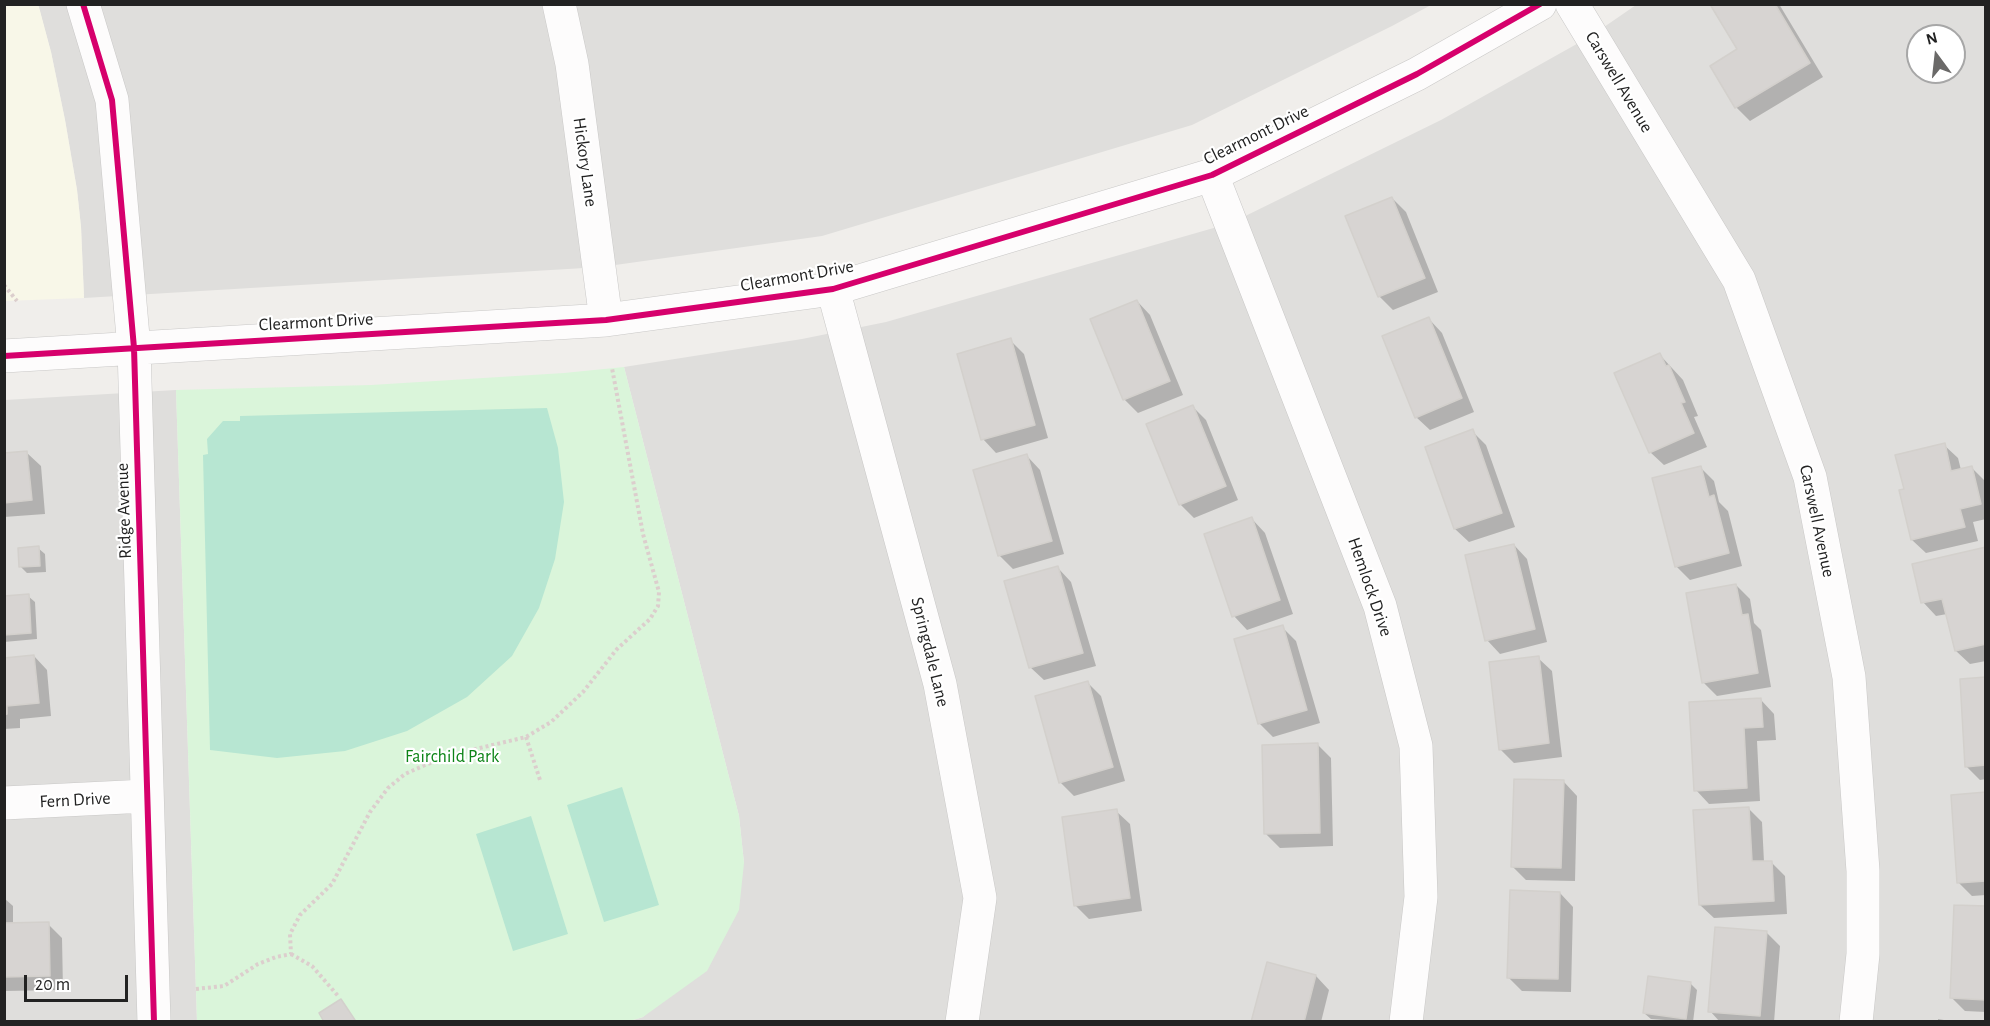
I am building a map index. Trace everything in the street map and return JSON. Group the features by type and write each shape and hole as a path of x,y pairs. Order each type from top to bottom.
{"street":[{"name":"Ridge Avenue","path":"83,4 112,100 134,348 154,1022"},
{"name":"Hickory Lane","path":"558,4 572,64 606,320"},
{"name":"Clearmont Drive","path":"4,356 606,320 833,289 1212,175 1417,74 1540,4"},
{"name":"Carswell Avenue","path":"1572,4 1739,280 1810,477 1849,677 1863,871 1863,954 1856,1022"},
{"name":"Hemlock Drive","path":"1212,175 1380,606 1416,746 1421,897 1406,1022"},
{"name":"Springdale Lane","path":"833,289 940,684 980,898 962,1022"},
{"name":"Fern Drive","path":"4,803 146,796"}],"path":[{"path":"4,285 17,301"},
{"path":"291,954 290,934 300,915 332,884 370,812 388,788 405,774 425,765 459,753 526,737 551,722 583,692 617,649 650,619 658,606 659,592 643,534 612,368"},
{"path":"526,737 540,780"},
{"path":"196,988 224,986 258,964 291,954 312,966 339,997"}],"shaded area":[{"path":"5,4 38,5 39,7 51,52 77,190 84,298 5,301"},
{"path":"38,5 1431,5 1192,125 822,236 601,267 84,298 77,190 51,52"},
{"path":"1636,5 1985,5 1985,1021 630,1021 643,1017 744,863 739,816 624,367 802,339 886,322 1231,223 1441,120 1591,36"},
{"path":"176,390 197,1021 5,1022 5,400"}],"green space":[{"name":"Fairchild Park","path":"624,367 739,816 744,863 739,910 707,971 643,1017 630,1021 197,1021 176,390 371,385"},
{"path":"547,408 558,448 564,502 555,559 539,608 512,656 467,697 407,731 345,751 277,758 210,750 203,455 208,454 207,439 223,421 240,421 240,416"},
{"path":"622,787 659,905 604,922 567,805"},
{"path":"531,816 568,934 513,951 476,834"}],"building":[{"path":"1713,4 1775,4 1810,63 1735,108 1710,66 1737,49 1711,6"},
{"path":"1392,197 1425,278 1378,297 1345,216"},
{"path":"1137,300 1170,381 1123,400 1090,319"},
{"path":"1429,317 1462,398 1415,418 1382,336"},
{"path":"1011,338 1035,425 981,440 957,354"},
{"path":"1660,353 1666,366 1669,365 1685,402 1681,403 1694,433 1649,453 1614,373"},
{"path":"1193,405 1226,486 1179,505 1146,424"},
{"path":"1473,429 1502,513 1454,529 1425,447"},
{"path":"1945,443 1951,471 1972,466 1981,504 1960,509 1965,527 1911,540 1899,490 1904,489 1895,455"},
{"path":"27,451 32,500 4,503 4,453"},
{"path":"1027,454 1052,541 998,556 973,470"},
{"path":"1701,466 1709,497 1714,495 1729,553 1675,567 1652,478"},
{"path":"1252,517 1280,600 1232,617 1204,534"},
{"path":"1514,544 1535,629 1485,641 1465,555"},
{"path":"39,546 40,566 19,567 18,548"},
{"path":"1986,547 1986,644 1955,651 1942,599 1921,603 1912,564"},
{"path":"1058,566 1083,653 1029,668 1004,581"},
{"path":"1736,584 1742,615 1748,614 1758,673 1702,683 1686,593"},
{"path":"29,594 31,633 4,635 4,596"},
{"path":"1283,625 1307,710 1258,724 1234,639"},
{"path":"34,655 39,703 7,706 7,714 4,715 4,658"},
{"path":"1539,656 1549,743 1499,750 1489,662"},
{"path":"1986,677 1986,765 1965,767 1960,679"},
{"path":"1088,681 1113,767 1059,783 1035,696"},
{"path":"1761,698 1763,727 1744,728 1747,788 1694,791 1689,702"},
{"path":"1318,743 1320,833 1264,834 1262,745"},
{"path":"1514,779 1564,780 1561,868 1511,867"},
{"path":"1986,792 1986,881 1957,883 1951,795"},
{"path":"1749,807 1752,861 1772,861 1774,901 1699,905 1693,810"},
{"path":"1117,809 1130,898 1074,906 1062,817"},
{"path":"1510,890 1560,892 1558,979 1507,978"},
{"path":"1954,905 1986,906 1986,1000 1950,998"},
{"path":"49,922 50,976 4,977 4,923"},
{"path":"1715,927 1767,931 1760,1016 1708,1012"},
{"path":"1267,962 1316,975 1304,1022 1251,1022"},
{"path":"1648,976 1691,982 1686,1019 1643,1013"},
{"path":"341,999 355,1020 352,1022 324,1022 319,1013"}],"cycle path":[{"path":"83,4 112,100 134,348 154,1022"},
{"path":"4,356 606,320 833,289 1212,175 1417,74 1540,4"}]}
